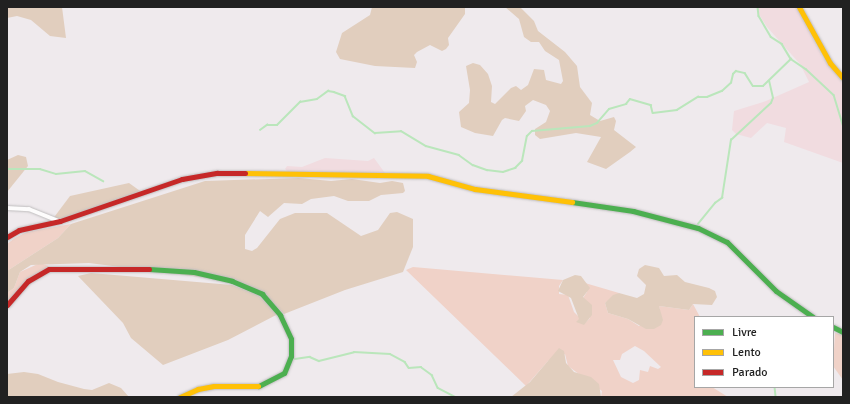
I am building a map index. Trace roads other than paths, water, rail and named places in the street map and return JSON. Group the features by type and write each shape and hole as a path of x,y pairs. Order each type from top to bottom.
{"street":[{"path":"799,7 830,63 843,78"},
{"path":"7,237 19,230 60,221 169,184 217,173 428,176 475,188 633,211 698,228 727,242 776,291 812,316"},
{"path":"7,208 29,209 60,221"},
{"path":"7,305 28,281 49,269 150,269 194,272 237,283 262,294 280,315 291,339 291,356 284,373 261,386 214,386 198,389 180,397"},
{"path":"834,328 843,332"}],"waterway":[{"path":"758,7 759,16 771,37 782,44 791,59 806,69 834,95 843,125"},
{"path":"260,130 267,125 277,125 300,102 317,99 328,91 334,92 345,96 353,116 375,133 401,131 426,146 459,155 473,165 487,170 503,172 515,168 522,161 527,136 532,131 590,126 597,123 609,109 626,104 630,99 651,105 653,113 677,110 698,97 707,97 722,91 731,83 733,74 736,71 745,73 753,86 763,86 791,59"},
{"path":"698,224 715,203 722,198 731,140 771,103 773,98 769,81"},
{"path":"7,169 40,169 56,174 85,171 103,181"},
{"path":"295,359 310,357 319,361 354,352 390,354 405,362 409,368 421,367 432,375 438,388 456,397"},
{"path":"775,388 776,397"}]}
